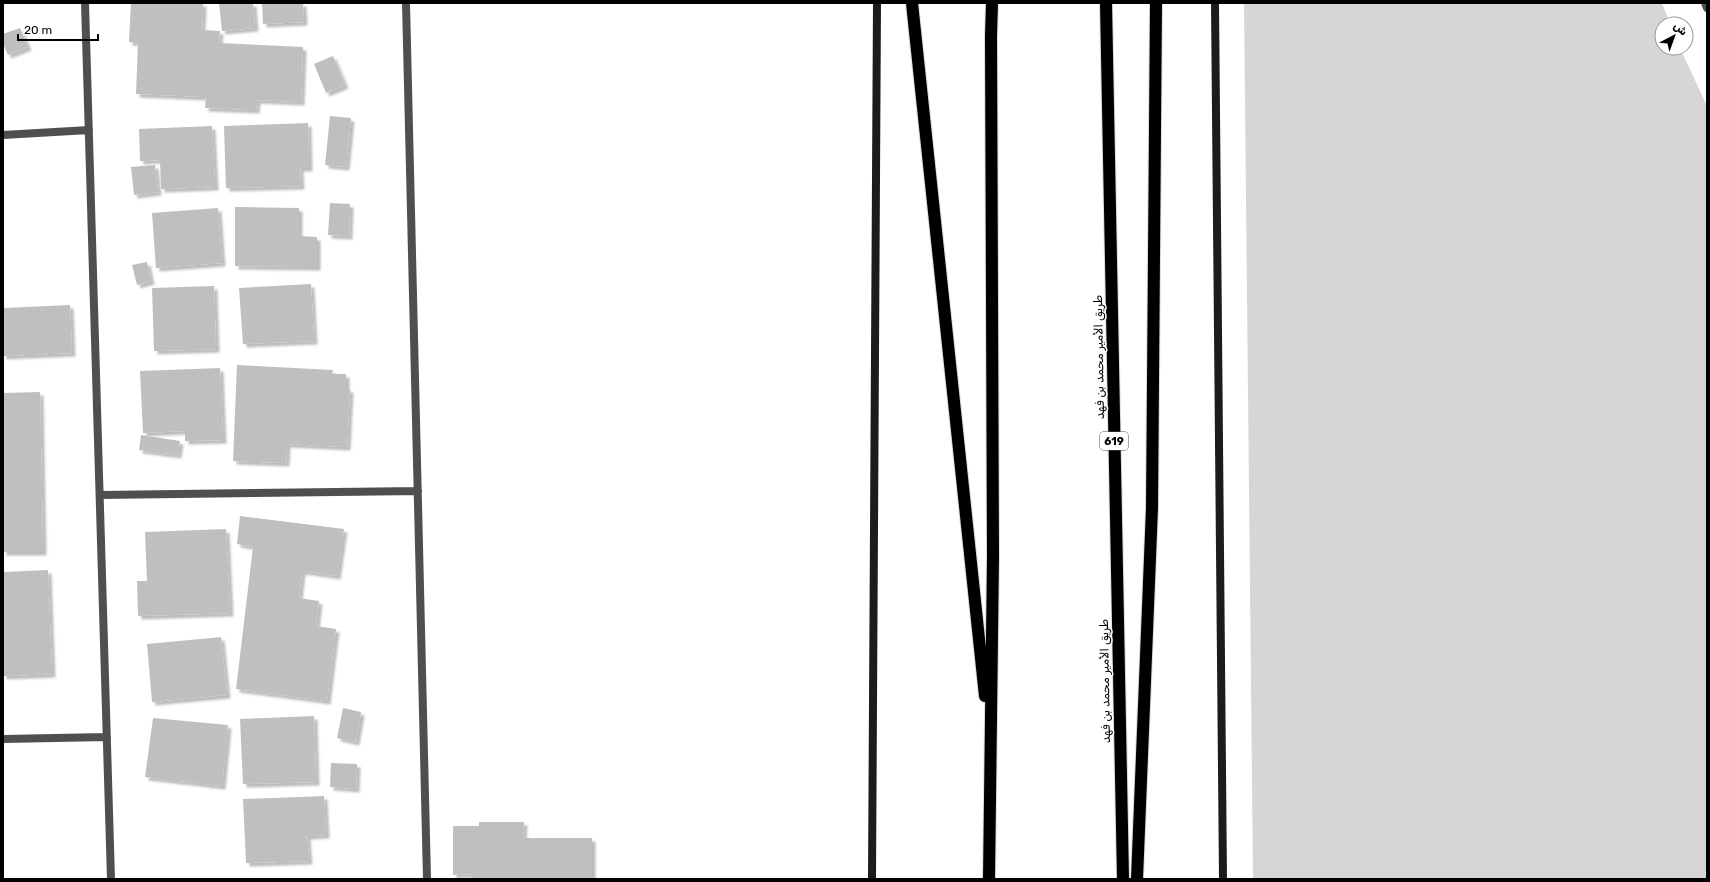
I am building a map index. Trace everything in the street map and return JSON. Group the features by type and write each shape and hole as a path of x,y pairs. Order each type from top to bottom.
{"highway":[{"path":"912,3 990,751"},
{"path":"989,879 993,557 992,3"},
{"name":"طريق الأمير محمد بن فهد","path":"1106,3 1123,879"},
{"path":"1137,879 1152,508 1156,3"}],"main road":[{"path":"872,879 877,3"},
{"path":"1214,3 1223,879"}],"street":[{"path":"85,3 111,879"},
{"path":"406,3 427,879"},
{"path":"1705,3 1707,8"},
{"path":"3,134 89,130"},
{"path":"100,495 418,491"},
{"path":"3,739 107,737"}],"shaded area":[{"path":"1244,3 1662,3 1667,16 1654,16 1654,56 1684,56 1707,106 1707,879 1253,879"}],"building":[{"path":"131,3 203,3 202,30 220,31 219,43 303,47 301,102 257,100 256,110 205,108 206,97 136,94 138,43 129,42"},
{"path":"219,3 253,3 255,28 222,31"},
{"path":"262,3 303,3 304,22 263,24"},
{"path":"20,28 28,47 8,55 3,43 3,34"},
{"path":"333,56 345,85 326,93 314,64"},
{"path":"330,116 351,118 346,167 325,165"},
{"path":"308,123 309,168 300,168 301,186 226,188 224,126"},
{"path":"212,126 215,187 161,189 160,160 140,161 139,129"},
{"path":"155,165 158,192 134,195 131,167"},
{"path":"330,203 350,204 349,236 328,235"},
{"path":"235,207 299,208 299,236 317,237 317,267 235,266"},
{"path":"218,208 222,263 156,268 152,213"},
{"path":"147,262 151,281 137,285 132,265"},
{"path":"311,284 314,341 243,344 239,288"},
{"path":"214,286 216,349 154,351 152,288"},
{"path":"70,305 72,353 3,356 3,308"},
{"path":"237,365 333,370 332,374 346,374 346,389 350,389 347,447 287,444 286,463 233,461"},
{"path":"220,368 223,440 185,441 185,431 143,433 140,371"},
{"path":"40,392 43,552 3,552 3,393"},
{"path":"141,435 180,441 178,455 139,450"},
{"path":"240,516 344,529 337,576 302,571 299,598 319,601 316,626 336,629 327,701 236,689 253,547 237,544"},
{"path":"226,529 230,613 138,616 137,581 147,581 145,532"},
{"path":"48,570 52,674 3,676 3,572"},
{"path":"221,637 227,695 152,702 147,644"},
{"path":"343,708 361,712 356,742 337,738"},
{"path":"314,716 316,782 243,784 240,719"},
{"path":"153,718 228,725 222,786 145,777"},
{"path":"331,763 357,764 356,789 330,787"},
{"path":"324,796 326,835 307,836 309,861 246,863 243,799"},
{"path":"479,822 524,822 523,838 592,838 592,879 472,879 472,874 453,875 453,826 479,826"}]}
